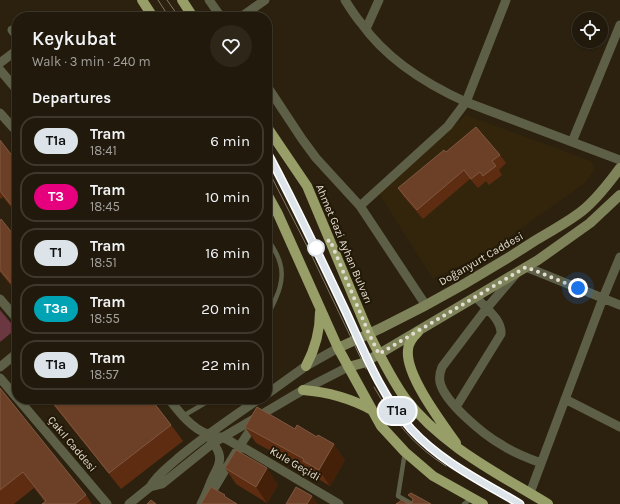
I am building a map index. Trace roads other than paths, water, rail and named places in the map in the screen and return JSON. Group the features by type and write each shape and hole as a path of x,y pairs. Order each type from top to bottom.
{"main road":[{"path":"142,0 150,12"},
{"path":"182,0 190,12"},
{"name":"Ahmet Gazi Ayhan Bulvarı","path":"272,134 307,186 369,334 379,354 405,397 434,429 465,454"},
{"path":"272,203 338,348 382,426 405,452 433,476 468,501 483,504"},
{"path":"306,366 318,335 320,308"},
{"path":"418,332 409,345 408,360 427,402 465,454 548,504"},
{"path":"303,390 327,392 362,404 372,410"}],"street":[{"path":"209,0 217,12"},
{"path":"248,12 265,0"},
{"path":"346,0 366,29 383,49 409,70 442,91 466,102 620,160"},
{"path":"366,29 379,0"},
{"path":"360,206 448,126 466,102 506,0"},
{"path":"572,142 620,25"},
{"path":"0,63 12,54"},
{"path":"0,70 12,84"},
{"path":"272,94 291,124 316,158 360,206 425,304"},
{"path":"0,113 12,126"},
{"name":"Doğanyurt Caddesi","path":"338,348 369,334 487,271 571,218 594,199 620,168"},
{"path":"150,487 162,484 213,443 260,415 303,390 348,367 379,354 526,267 574,235 605,210 620,195"},
{"path":"530,493 603,298 620,257"},
{"path":"526,267 620,305"},
{"path":"517,272 486,309 445,363 439,376 441,386 456,407 469,421 490,438 515,452 541,463"},
{"path":"456,407 501,334 499,322 476,297"},
{"path":"0,299 12,313"},
{"path":"272,390 306,366 338,348"},
{"path":"0,367 12,357"},
{"name":"Çakıl Caddesi","path":"0,378 12,393"},
{"path":"565,399 620,427"},
{"name":"Çakıl Caddesi","path":"21,404 107,504"},
{"path":"173,404 182,416 194,426 208,434 223,437"},
{"path":"129,504 150,487 155,477 208,434 252,404"},
{"path":"208,492 215,487 260,415"},
{"path":"201,504 208,492 220,460 218,450 208,434"},
{"name":"Kule Geçidi","path":"223,437 339,504"}],"lane":[{"path":"272,248 280,263 282,277 280,288 272,306"},
{"path":"182,416 203,404"},
{"path":"405,452 398,496 412,504"}],"tram line":[{"path":"158,0 166,12"},
{"path":"167,0 175,12"},
{"path":"272,162 315,247 380,385 400,415 411,429 435,452 463,471 520,504"},
{"name":"T1a","path":"272,162 316,248 382,390 391,404 412,430 436,452 449,462 520,504"},
{"path":"272,178 310,252 366,369"},
{"path":"374,387 388,410 414,441 446,466"}]}
